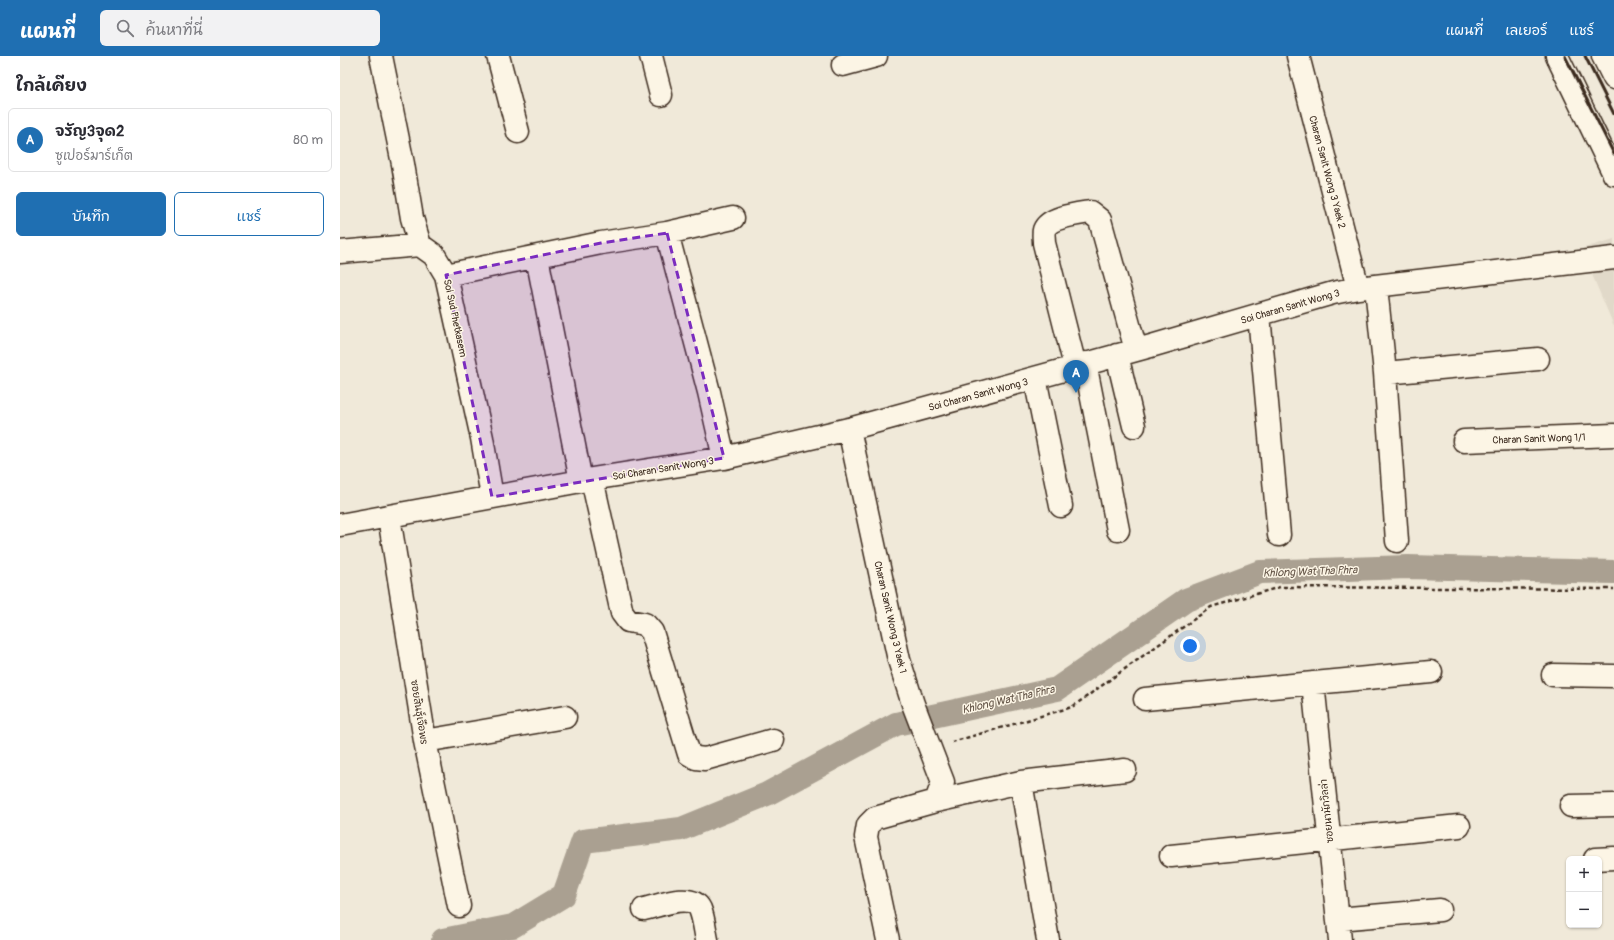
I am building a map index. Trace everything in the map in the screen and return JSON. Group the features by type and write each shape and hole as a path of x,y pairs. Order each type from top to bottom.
{"street":[{"path":"340,252 420,245 412,218 403,164 381,56"},
{"path":"498,56 518,132"},
{"path":"651,56 661,95"},
{"path":"843,65 876,56"},
{"name":"Charan Sanit Wong 3 Yaek 2","path":"1298,56 1367,288 1385,373 1397,541"},
{"path":"1557,56 1614,174"},
{"path":"1603,56 1614,78"},
{"path":"1118,530 1080,364 1044,243 1044,230 1051,221 1090,212 1100,220 1127,352 1134,426"},
{"path":"446,275 601,243 667,233 733,218"},
{"path":"667,233 709,392 724,458"},
{"name":"Soi Sud Phetkasem","path":"420,245 434,255 446,275 482,438 492,497"},
{"path":"537,257 587,480 622,613 628,621 646,624 652,632 689,754 696,758 705,759 773,740"},
{"name":"Soi Charan Sanit Wong 3","path":"340,525 587,480 724,458 849,429 1035,378 1333,293 1614,258"},
{"path":"1259,315 1279,535"},
{"path":"1385,373 1538,359"},
{"path":"1035,378 1061,506"},
{"name":"Charan Sanit Wong 3 Yaek 1","path":"849,429 899,660 913,704 943,782 936,801"},
{"name":"Charan Sanit Wong 1/1","path":"1464,441 1614,435"},
{"name":"ซอยสินธุ์เจือพร","path":"389,517 425,741 459,906"},
{"path":"1145,699 1431,672"},
{"path":"1553,675 1614,676"},
{"name":"ซอยนานักวิลล่า","path":"1313,683 1328,840 1339,930"},
{"path":"425,741 565,717"},
{"path":"888,940 866,837 868,825 875,818 936,801 1021,782 1125,770"},
{"path":"1021,782 1048,940"},
{"path":"1571,806 1614,805"},
{"path":"1171,856 1460,826"},
{"path":"1602,858 1614,858"},
{"path":"644,909 680,900 695,902 699,908 708,940"},
{"path":"1339,930 1440,910"}],"path":[{"path":"928,741 1072,707 1211,607 1280,587 1614,589"}],"highlighted area":[{"path":"667,233 724,458 492,497 446,275 601,243"}],"shaded area":[{"path":"1614,239 1614,326 1581,249"}],"waterway":[{"name":"Khlong Wat Tha Phra","path":"443,940 513,926 564,895 583,841 681,829 767,794 896,724 1057,689 1186,600 1260,572 1408,567 1614,572"}],"railway":[{"path":"1565,56 1614,154"},
{"path":"1585,56 1614,114"}],"place":[{"name":"จรัญ3จุด2","path":"1076,393"}]}
